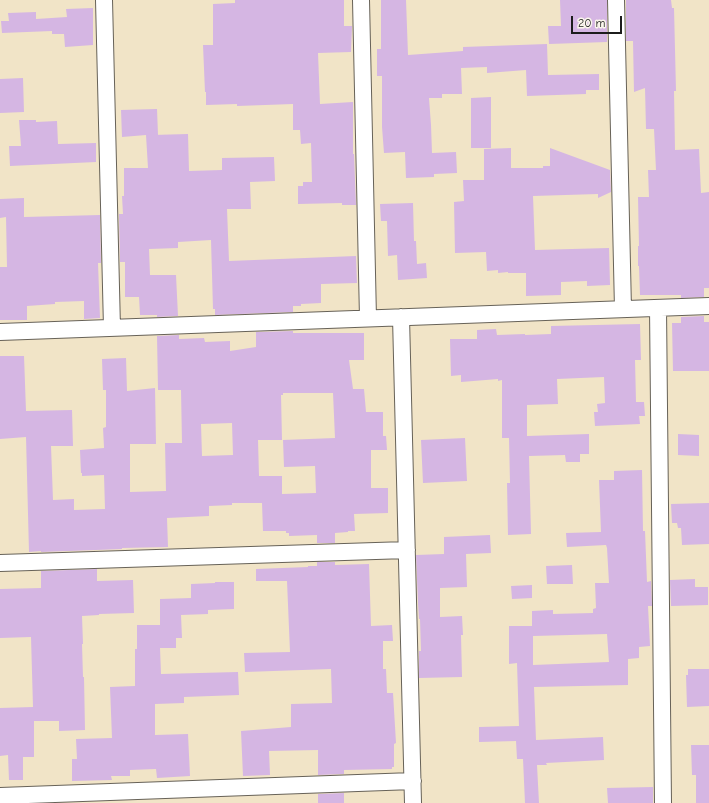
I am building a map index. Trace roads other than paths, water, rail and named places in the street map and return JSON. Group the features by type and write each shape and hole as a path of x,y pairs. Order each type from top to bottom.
{"street":[{"path":"104,0 112,328"},
{"path":"361,0 368,318"},
{"path":"616,0 623,309"},
{"path":"0,332 709,306"},
{"path":"658,308 663,803"},
{"path":"401,317 413,803"},
{"path":"0,563 407,550"},
{"path":"0,796 413,781"}]}
